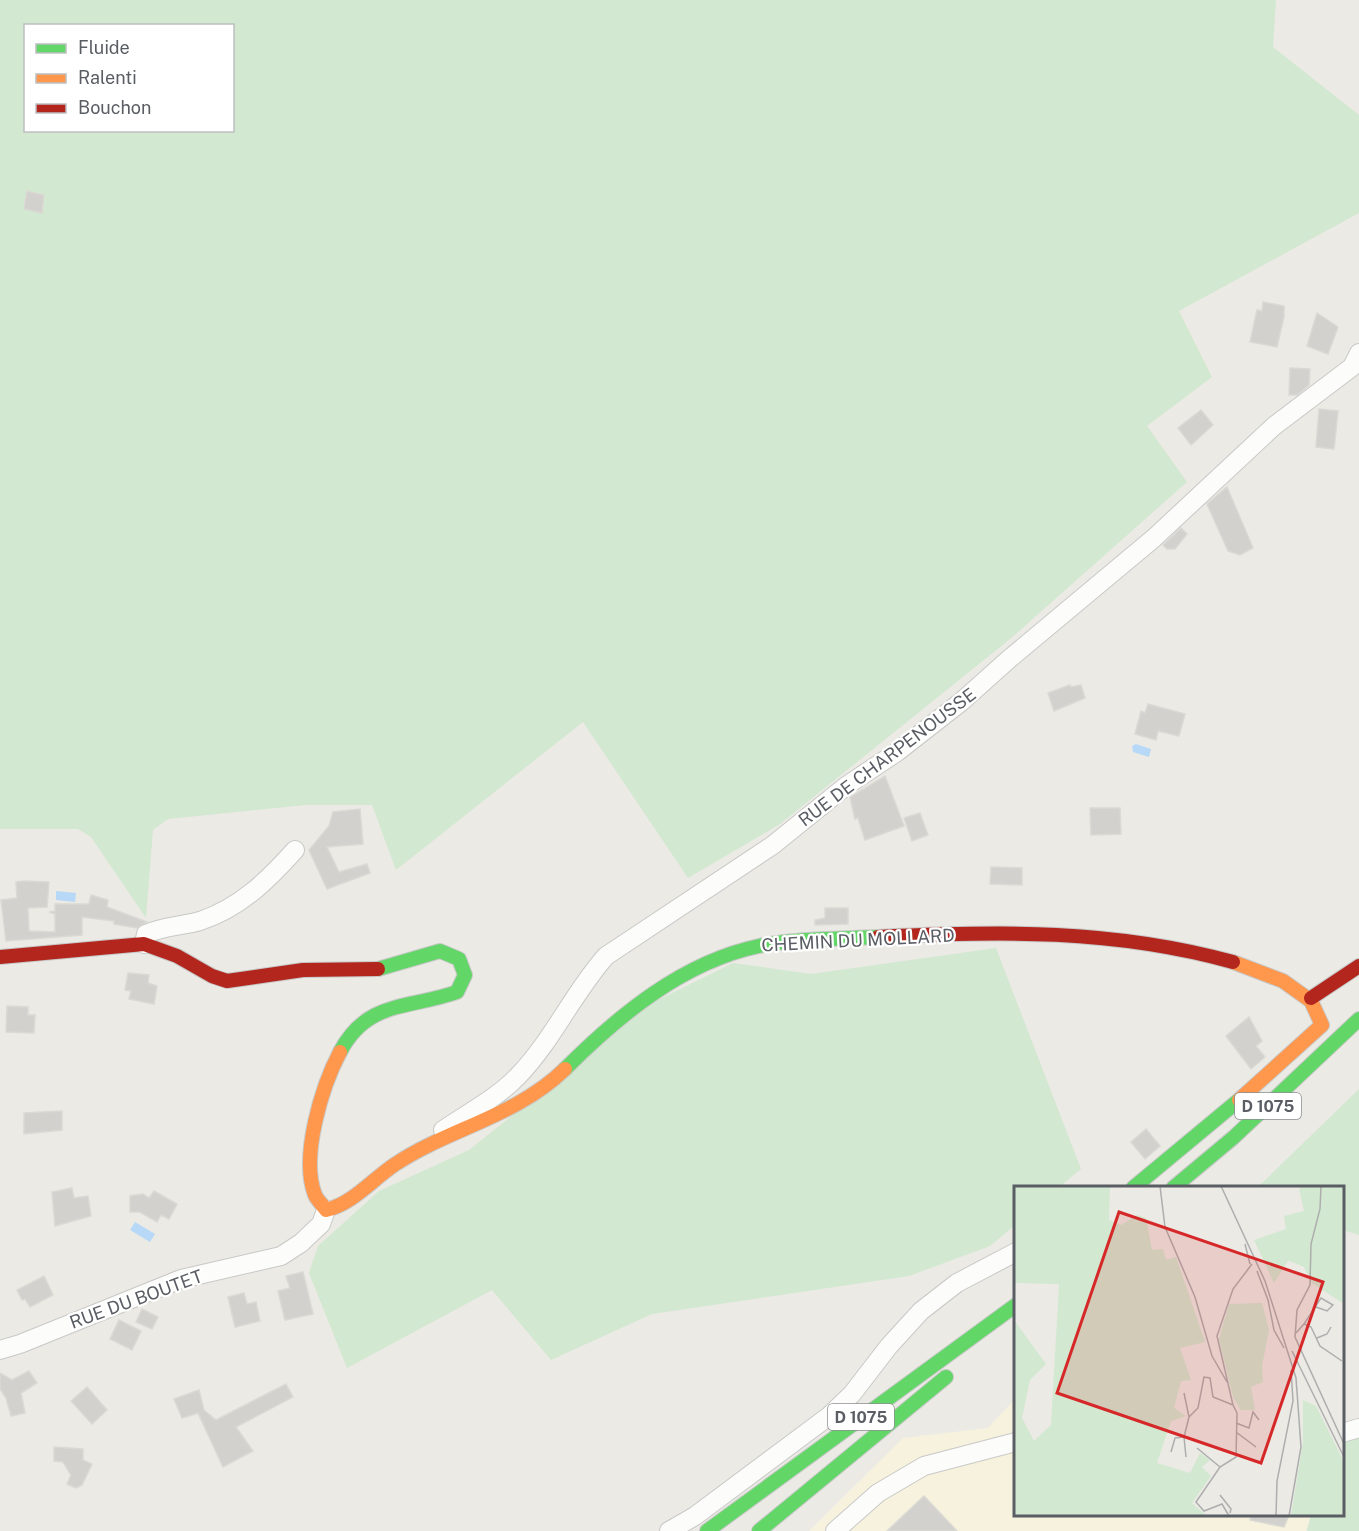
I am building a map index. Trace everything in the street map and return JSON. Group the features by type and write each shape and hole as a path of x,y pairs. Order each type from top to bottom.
{"street":[{"name":"RUE DE CHARPENOUSSE","path":"414,1153 434,1136 487,1101 517,1077 554,1030 589,975 606,956 773,845 846,786 897,752 961,702 1154,538 1274,426 1352,367 1359,353"},
{"path":"144,944 146,934 159,928 199,921 241,901 264,884 295,850"},
{"name":"CHEMIN DU MOLLARD","path":"326,1210 340,1207 414,1153 510,1110 559,1077 602,1033 641,1002 701,967 753,946 950,933 1037,932 1082,936 1214,954 1264,970 1311,998"},
{"path":"0,957 144,944 177,956 212,976 227,981 303,970 362,971 386,968 440,951 450,953 463,964 465,975 457,992 404,1004 377,1013 359,1024 346,1037 336,1054 321,1100 309,1173 316,1199 326,1210"},
{"path":"1135,1186 1246,1094 1322,1025 1321,1013 1311,998 1359,966"},
{"name":"D 1075","path":"1175,1186 1257,1116 1359,1019"},
{"name":"RUE DU BOUTET","path":"0,1350 21,1344 181,1279 281,1256 321,1224 326,1210"},
{"path":"669,1531 695,1516 829,1416 852,1394 889,1346 921,1311 957,1283 1014,1253"},
{"name":"D 1075","path":"708,1531 1014,1306"},
{"name":"D 1075","path":"708,1531 813,1472 959,1368"},
{"name":"D 1075","path":"759,1531 940,1381"},
{"path":"1344,1432 1359,1428"},
{"path":"835,1531 878,1493 924,1466 1014,1443"}],"shaded area":[{"path":"1014,1400 1014,1516 1311,1516 1306,1531 809,1531 903,1438 988,1428"}],"green space":[{"path":"0,0 1276,0 1273,47 1359,115 1359,213 1179,311 1212,377 1147,426 1187,482 1010,639 780,824 688,878 583,722 396,870 372,805 305,805 168,819 153,830 146,918 91,837 78,829 0,829"},
{"path":"996,948 1081,1169 1060,1186 1014,1186 1014,1226 990,1246 909,1276 652,1314 551,1360 492,1290 347,1368 309,1273 318,1246 379,1191 469,1150 654,1002 733,963 811,974"},
{"path":"1359,1089 1359,1235 1344,1230 1344,1186 1259,1186"},
{"path":"1359,1423 1359,1531 1307,1531 1311,1516 1344,1516 1344,1438"}],"water":[{"path":"1136,744 1151,749 1149,757 1133,752 1132,746"},
{"path":"56,891 76,893 75,902 56,900"},
{"path":"135,1222 155,1234 150,1242 130,1230"}],"building":[{"path":"27,191 44,195 42,213 24,209"},
{"path":"1263,302 1284,306 1284,317 1277,347 1250,342 1257,310 1262,311"},
{"path":"1317,313 1338,327 1328,354 1307,346"},
{"path":"1290,368 1310,369 1309,385 1297,395 1289,395"},
{"path":"1319,409 1338,411 1334,449 1316,447"},
{"path":"1201,410 1213,425 1191,445 1178,428"},
{"path":"1227,487 1253,548 1240,555 1228,551 1207,504"},
{"path":"1181,528 1187,534 1175,549 1167,549 1163,545"},
{"path":"1070,685 1071,687 1081,685 1085,698 1054,711 1048,693"},
{"path":"1148,704 1185,714 1179,736 1158,731 1156,740 1135,734 1141,711 1145,713"},
{"path":"885,776 904,826 865,840 858,818 855,819 850,797"},
{"path":"1090,808 1120,808 1121,834 1091,835"},
{"path":"360,809 363,844 327,847 339,872 367,864 370,873 327,889 309,850 329,826 333,812"},
{"path":"920,813 928,835 912,841 904,818"},
{"path":"991,867 1022,868 1022,885 990,884"},
{"path":"16,882 49,882 47,907 28,908 29,931 55,932 55,914 49,912 55,911 55,904 89,904 91,895 108,900 107,907 147,922 137,928 114,924 114,921 82,917 82,935 6,941 1,900 17,898"},
{"path":"825,908 848,908 848,924 815,925 815,920 825,918"},
{"path":"128,973 149,975 148,983 157,986 154,1004 129,999 131,991 125,990"},
{"path":"7,1006 28,1007 28,1015 35,1015 34,1033 6,1032"},
{"path":"1249,1017 1262,1041 1256,1046 1265,1057 1251,1069 1226,1036"},
{"path":"62,1111 62,1130 24,1134 24,1113"},
{"path":"1146,1129 1160,1146 1145,1159 1131,1142"},
{"path":"72,1188 74,1198 88,1196 91,1216 55,1226 52,1192"},
{"path":"154,1191 177,1204 169,1219 161,1215 157,1222 140,1212 130,1212 130,1196 143,1194 149,1198"},
{"path":"303,1272 313,1314 285,1320 278,1291 290,1288 286,1276"},
{"path":"44,1276 53,1295 30,1307 25,1299 22,1300 17,1290"},
{"path":"244,1293 247,1304 256,1302 260,1321 235,1327 228,1297"},
{"path":"142,1309 158,1317 152,1329 136,1322"},
{"path":"119,1320 141,1331 132,1350 110,1339"},
{"path":"29,1371 37,1383 21,1393 25,1413 11,1416 6,1398 0,1389 0,1373 12,1380"},
{"path":"286,1384 293,1397 236,1427 253,1451 223,1467 198,1413 182,1418 174,1399 199,1390 204,1410 216,1420"},
{"path":"87,1387 107,1410 92,1424 71,1401"},
{"path":"54,1447 83,1449 83,1460 92,1464 82,1485 76,1488 67,1484 71,1475 63,1462 54,1461"},
{"path":"924,1496 957,1531 887,1531"},
{"path":"1251,1516 1289,1516 1284,1527 1250,1520"}],"traffic: fast":[{"path":"565,1069 607,1029 630,1011 654,993 704,964 731,954 774,943 878,937"},
{"path":"340,1052 351,1035 363,1023 391,1009 457,992 465,975 459,959 440,951 378,969"},
{"path":"1175,1186 1234,1137 1359,1019"},
{"path":"1135,1186 1239,1100"},
{"path":"707,1531 1014,1306"},
{"path":"759,1531 946,1377"}],"traffic: slow":[{"path":"1233,962 1283,981 1311,1001 1322,1025 1239,1100"},
{"path":"340,1052 320,1102 310,1161 315,1195 326,1210 344,1203 415,1152 525,1099 565,1069"}],"traffic: jam":[{"path":"878,937 1012,934 1100,938 1144,943 1233,962"},
{"path":"0,957 144,944 177,956 212,976 227,981 303,970 378,969"},
{"path":"1311,998 1359,966"}]}
